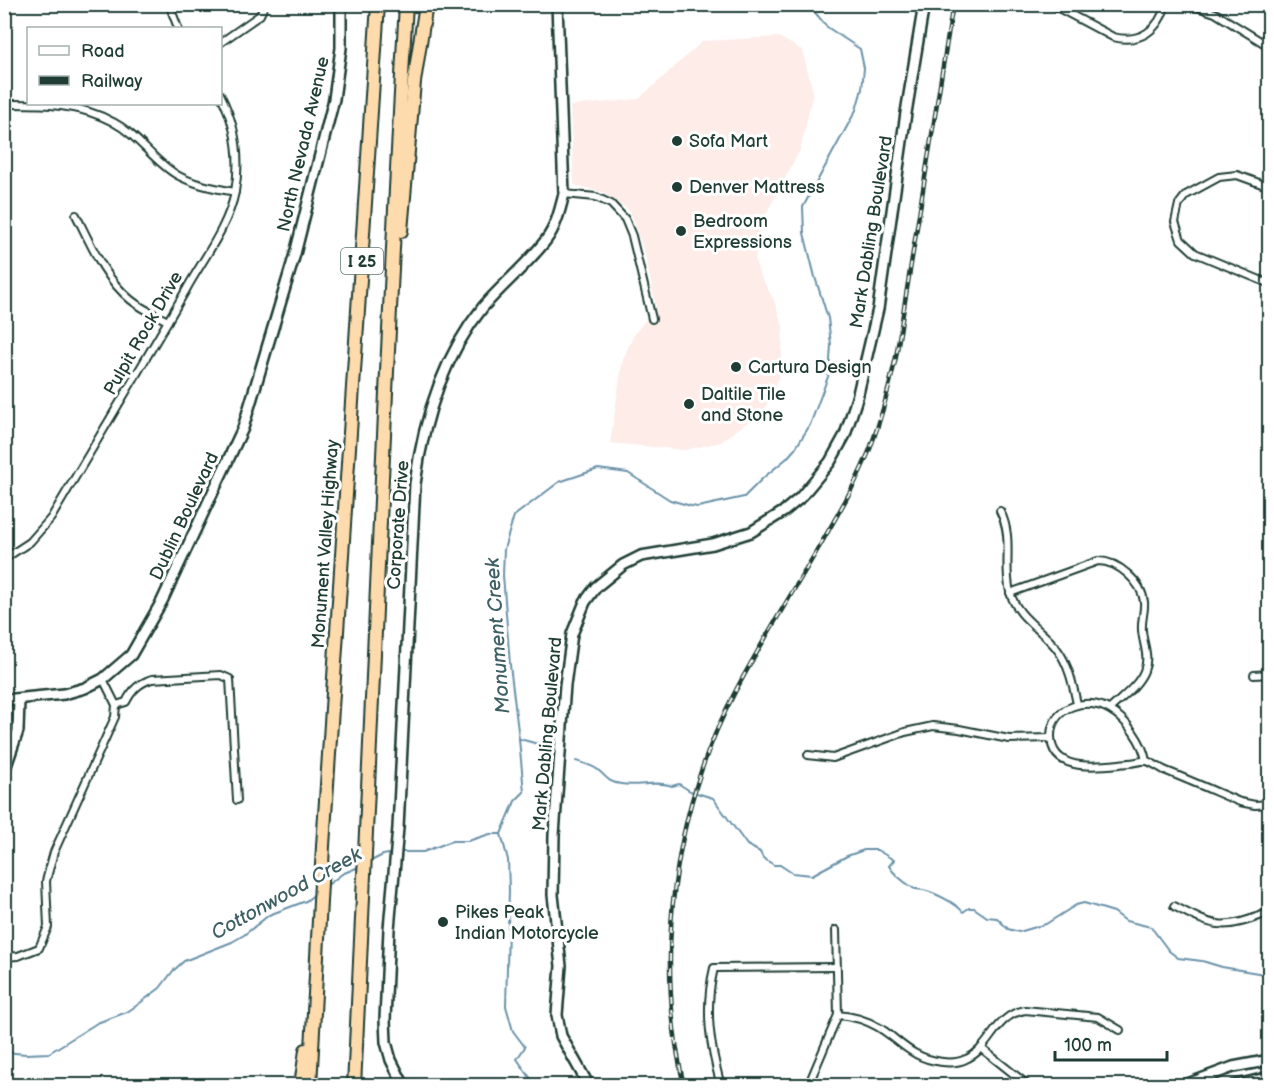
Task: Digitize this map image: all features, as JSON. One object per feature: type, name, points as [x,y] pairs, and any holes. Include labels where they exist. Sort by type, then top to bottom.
[{"type":"highway","name":"Monument Valley Highway","points":[[310,1086],[323,846],[378,4]]},
{"type":"highway","name":"I 25","points":[[354,1086],[406,4]]},
{"type":"highway","points":[[392,270],[401,235],[412,103],[426,4]]},
{"type":"highway","points":[[358,996],[361,1086]]},
{"type":"highway","points":[[301,1086],[315,1001]]},
{"type":"street","points":[[169,4],[178,27]]},
{"type":"street","points":[[222,42],[260,15],[266,4]]},
{"type":"street","name":"North Nevada Avenue","points":[[295,254],[334,99],[341,48],[341,4]]},
{"type":"street","name":"Corporate Drive","points":[[404,1086],[391,1060],[386,1042],[388,961],[398,828],[415,484],[419,450],[433,401],[446,369],[463,338],[482,309],[546,240],[554,226],[564,194],[557,4]]},
{"type":"street","name":"Mark Dabling Boulevard","points":[[589,1086],[561,1036],[557,1015],[561,966],[553,895],[554,835],[567,659],[572,634],[585,602],[596,587],[623,565],[641,556],[713,544],[751,532],[783,512],[800,498],[830,462],[845,435],[857,398],[878,309],[924,4]]},
{"type":"street","points":[[1051,4],[1122,40],[1141,36],[1151,30],[1162,18],[1166,4]]},
{"type":"street","points":[[1188,4],[1215,13],[1269,47]]},
{"type":"street","name":"Pulpit Rock Drive","points":[[4,559],[30,542],[51,518],[225,220],[235,192],[238,163],[235,136],[222,98]]},
{"type":"street","points":[[4,104],[27,104]]},
{"type":"street","points":[[61,105],[89,111],[125,129],[176,174],[198,184],[235,192]]},
{"type":"street","points":[[1269,188],[1237,175],[1219,177],[1186,195],[1179,204],[1175,222],[1181,240],[1195,253],[1269,284]]},
{"type":"street","points":[[564,194],[596,197],[611,204],[625,219],[632,236],[652,319]]},
{"type":"street","points":[[76,215],[100,262],[117,286],[131,300],[168,321]]},
{"type":"street","name":"Dublin Boulevard","points":[[4,700],[64,694],[85,688],[103,679],[131,655],[162,601],[243,428],[295,254]]},
{"type":"street","points":[[4,327],[7,349],[4,378]]},
{"type":"street","points":[[1000,511],[1007,524],[1010,593],[1025,618],[1047,638],[1062,657],[1068,667],[1077,704]]},
{"type":"street","points":[[1010,593],[1098,561],[1110,562],[1125,571],[1143,597],[1144,610],[1141,626],[1147,652],[1146,665],[1139,681],[1110,709]]},
{"type":"street","points":[[1254,675],[1269,674]]},
{"type":"street","points":[[116,705],[126,702],[142,682],[152,679],[221,675],[230,679],[237,800]]},
{"type":"street","points":[[4,957],[18,956],[39,948],[48,927],[46,881],[54,852],[115,717],[116,705],[103,679]]},
{"type":"street","points":[[4,772],[18,731],[19,699]]},
{"type":"street","points":[[1146,761],[1144,748],[1139,740],[1110,709],[1077,704],[1060,714],[1053,723],[1051,738],[1058,755],[1075,765],[1146,761],[1240,802],[1255,805],[1269,804]]},
{"type":"street","points":[[808,755],[833,758],[905,732],[933,726],[1009,739],[1051,738]]},
{"type":"street","points":[[1174,906],[1202,921],[1225,925],[1247,922],[1269,912]]},
{"type":"street","points":[[808,1086],[838,1015],[836,930]]},
{"type":"street","points":[[721,1086],[709,1034],[709,988],[714,968],[836,967]]},
{"type":"street","points":[[838,1015],[872,1023],[915,1054],[955,1062],[965,1060],[981,1048],[1000,1022],[1015,1012],[1025,1010],[1098,1017],[1120,1030]]},
{"type":"street","points":[[981,1048],[1029,1086]]},
{"type":"street","points":[[1182,1086],[1233,1067],[1269,1060]]},
{"type":"street","points":[[1233,1086],[1269,1077]]},
{"type":"shaded area","points":[[779,37],[802,50],[813,91],[801,148],[761,223],[755,258],[758,272],[774,300],[783,327],[781,372],[765,409],[721,442],[685,450],[610,443],[623,359],[634,335],[656,306],[645,255],[630,211],[602,192],[574,185],[570,106],[639,99],[703,41]]},
{"type":"waterway","name":"Monument Creek","points":[[536,1086],[517,1059],[525,1047],[513,1031],[506,1006],[509,890],[508,860],[501,834],[515,801],[524,792],[510,665],[503,575],[504,549],[514,516],[559,482],[598,469],[628,473],[670,500],[691,506],[698,507],[744,497],[786,459],[810,425],[829,374],[831,345],[828,318],[804,233],[803,207],[856,110],[862,89],[864,68],[860,49],[827,27],[808,4]]},
{"type":"waterway","points":[[520,739],[538,744]]},
{"type":"waterway","points":[[576,761],[593,767],[616,783],[672,786],[679,784],[690,791],[713,798],[747,845],[760,852],[763,858],[774,865],[780,865],[792,873],[812,875],[847,856],[864,850],[877,850],[894,860],[889,866],[891,869],[913,888],[941,897],[963,912],[974,908],[987,917],[997,918],[1008,929],[1019,932],[1046,924],[1076,905],[1084,903],[1114,912],[1126,921],[1151,927],[1169,951],[1178,958],[1270,975]]},
{"type":"waterway","name":"Cottonwood Creek","points":[[400,852],[423,852],[452,841],[468,841],[490,834],[501,834]]},
{"type":"waterway","name":"Cottonwood Creek","points":[[369,862],[383,855],[394,853]]},
{"type":"waterway","name":"Cottonwood Creek","points":[[325,887],[342,874],[361,866]]},
{"type":"waterway","name":"Cottonwood Creek","points":[[4,1052],[49,1053],[97,1023],[127,1012],[136,1006],[160,988],[184,961],[232,942],[269,915],[306,901],[315,894]]},
{"type":"railway","points":[[684,1086],[675,1037],[671,986],[671,935],[675,884],[684,834],[697,785],[714,737],[735,692],[848,497],[878,426],[896,357],[953,4]]},
{"type":"place","name":"Sofa Mart","points":[[677,141]]},
{"type":"place","name":"Denver Mattress","points":[[677,187]]},
{"type":"place","name":"Bedroom Expressions","points":[[681,231]]},
{"type":"place","name":"Cartura Design","points":[[736,367]]},
{"type":"place","name":"Daltile Tile and Stone","points":[[689,404]]},
{"type":"place","name":"Pikes Peak Indian Motorcycle","points":[[443,922]]}]
